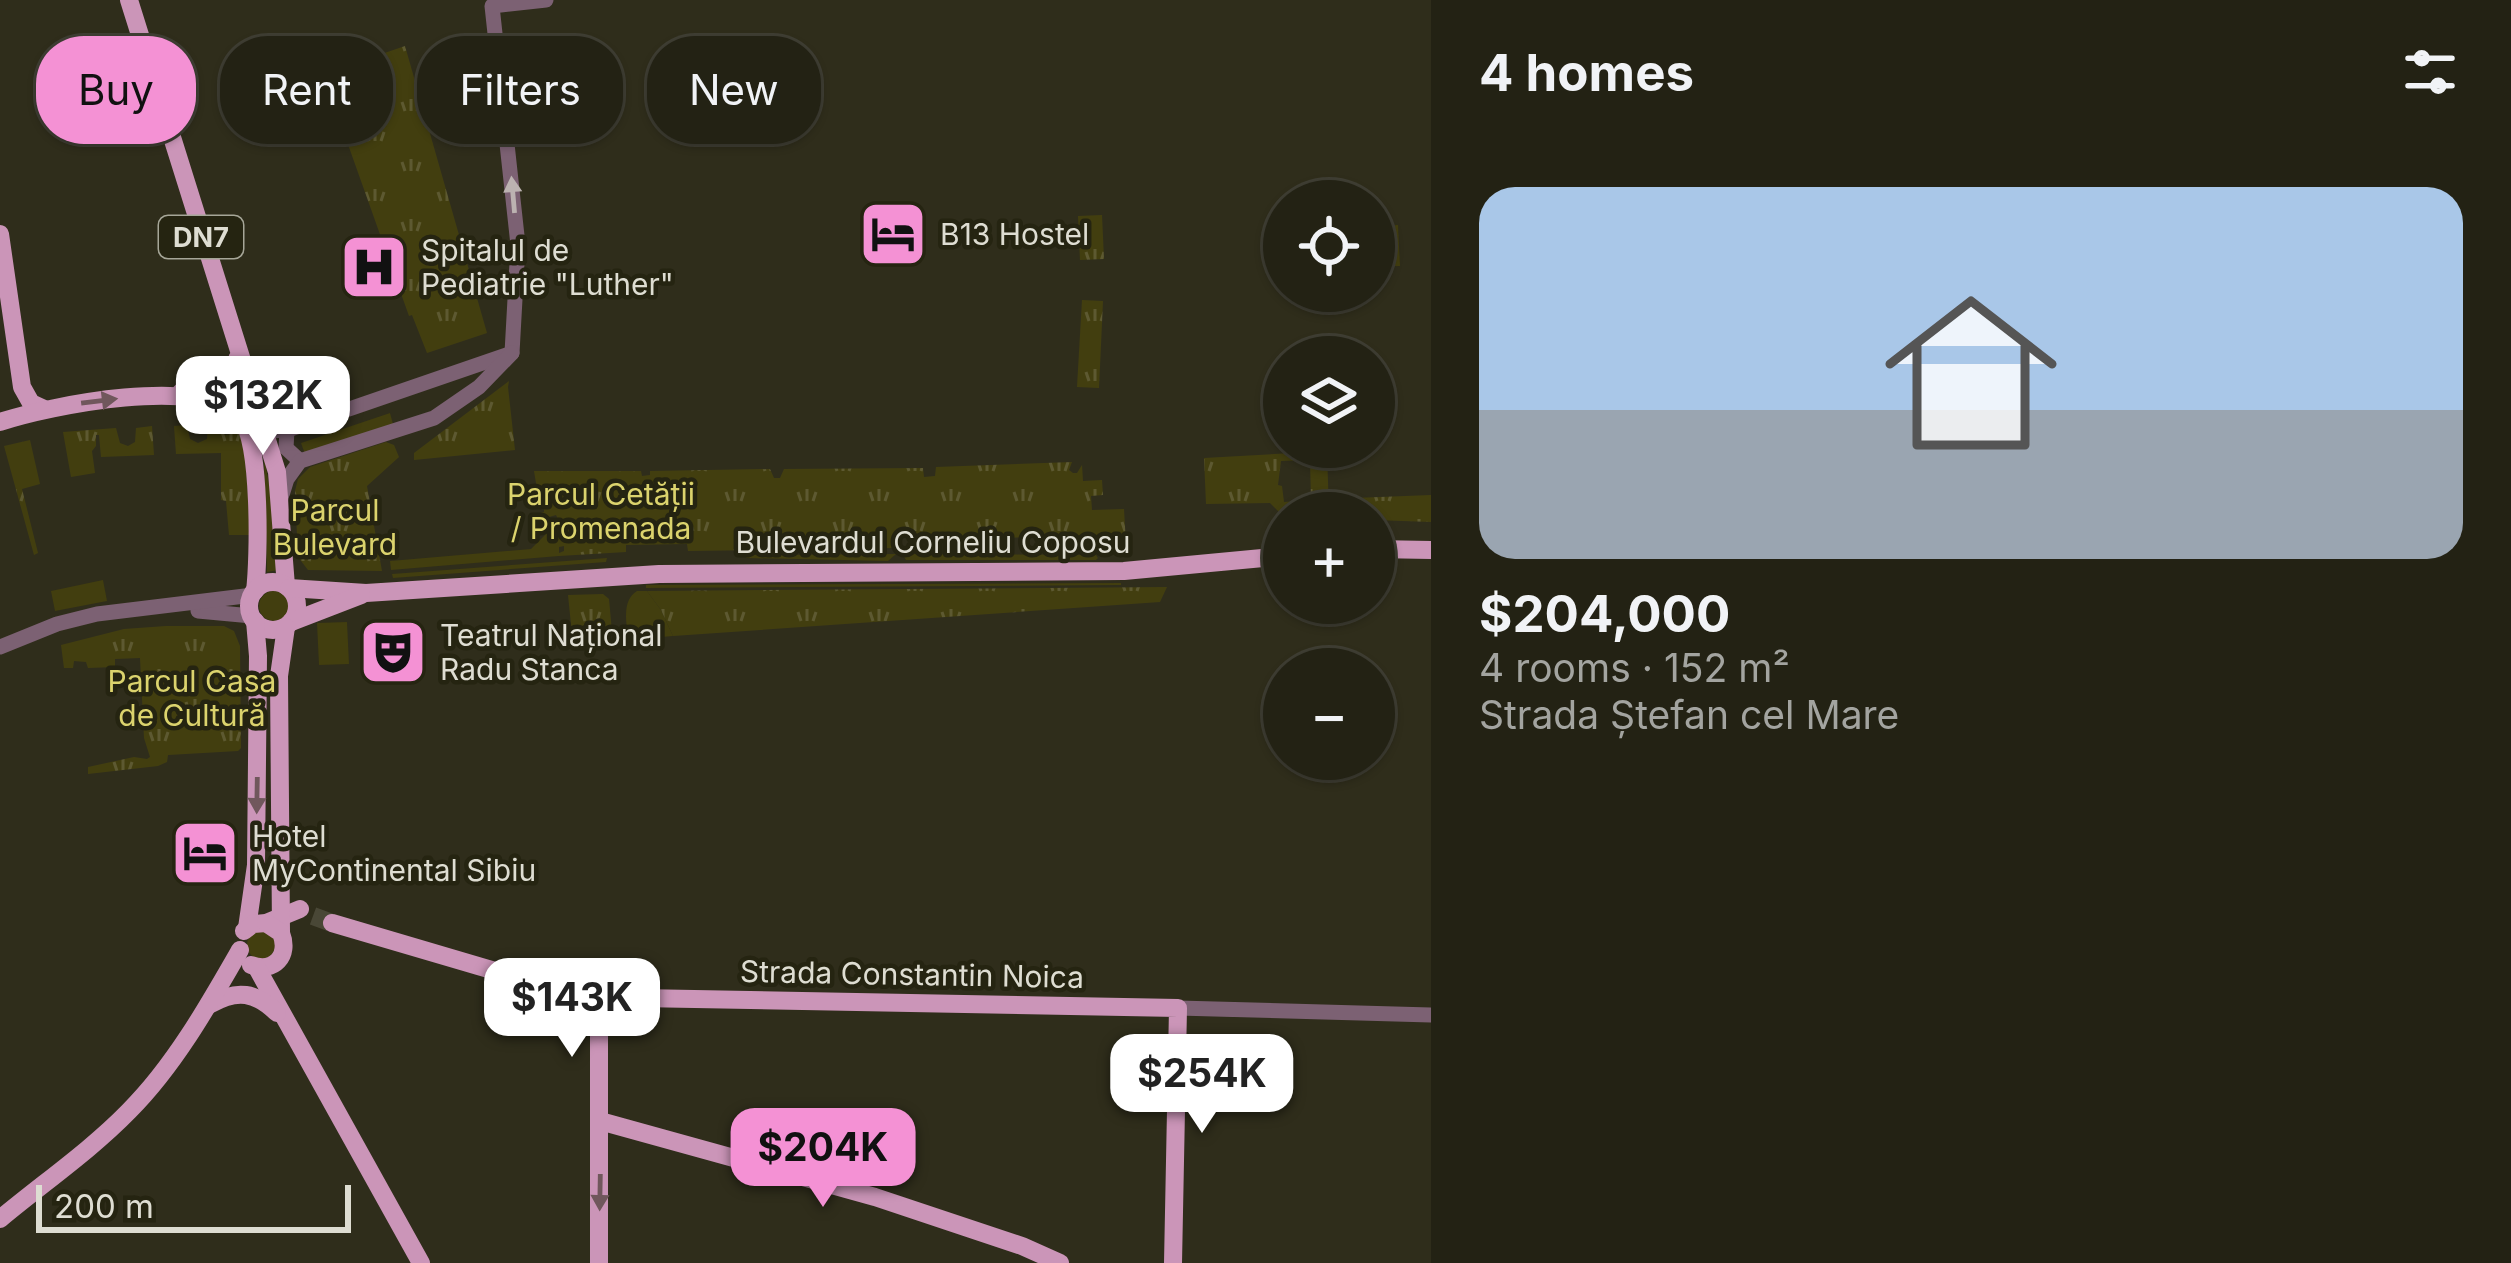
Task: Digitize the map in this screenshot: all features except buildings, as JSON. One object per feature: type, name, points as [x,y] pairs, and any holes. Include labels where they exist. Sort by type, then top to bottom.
[{"type":"main road","name":"DN7","points":[[129,0],[142,36]]},
{"type":"main road","name":"DN7","points":[[140,0],[144,36]]},
{"type":"main road","name":"DN7","points":[[172,144],[277,472],[282,557],[287,587],[297,605],[289,625]]},
{"type":"main road","points":[[0,234],[22,387],[31,403],[44,409]]},
{"type":"main road","points":[[0,422],[97,400],[216,387],[229,383],[235,374],[238,354]]},
{"type":"main road","points":[[156,396],[220,404],[232,410],[245,424],[251,445],[257,570],[250,603],[258,656],[256,865],[288,923]]},
{"type":"main road","name":"Bulevardul Corneliu Coposu","points":[[283,524],[297,574],[345,591]]},
{"type":"main road","points":[[1395,549],[1431,550]]},
{"type":"main road","name":"Bulevardul Corneliu Coposu","points":[[287,587],[366,593],[659,574],[1124,571],[1263,558]]},
{"type":"main road","points":[[254,593],[270,583],[287,587]]},
{"type":"main road","name":"Bulevardul Corneliu Coposu","points":[[289,625],[366,593]]},
{"type":"main road","points":[[0,1219],[130,1110],[210,1002],[256,962],[284,952],[289,900],[280,886],[279,676],[289,625],[269,630],[253,619]]},
{"type":"main road","points":[[288,923],[240,939],[421,1263]]},
{"type":"main road","name":"Strada Constantin Noica","points":[[288,923],[568,994],[608,999],[1178,1008]]},
{"type":"main road","points":[[210,1002],[248,994],[268,1003],[290,1026]]},
{"type":"main road","points":[[599,1263],[600,1121],[608,999]]},
{"type":"main road","points":[[1173,1263],[1178,1008]]},
{"type":"main road","points":[[600,1121],[875,1197],[1060,1263]]},
{"type":"street","points":[[281,498],[300,461],[421,424],[456,405],[512,353],[518,245],[492,6],[546,0]]},
{"type":"street","points":[[262,427],[287,430],[512,353]]},
{"type":"street","points":[[466,369],[477,375],[479,387]]},
{"type":"street","points":[[287,430],[286,448],[300,461]]},
{"type":"street","points":[[0,647],[74,619],[254,593]]},
{"type":"street","points":[[166,608],[253,619]]},
{"type":"street","name":"Strada Constantin Noica","points":[[1178,1008],[1431,1015]]},
{"type":"green space","points":[[405,46],[417,88],[417,144],[433,144],[487,333],[427,353],[409,316],[348,144],[393,144],[393,50]]},
{"type":"green space","points":[[1102,215],[1104,259],[1080,260],[1078,216]]},
{"type":"green space","points":[[1398,225],[1400,266],[1395,266]]},
{"type":"green space","points":[[1082,300],[1103,301],[1099,388],[1077,387]]},
{"type":"green space","points":[[509,381],[515,450],[414,460],[414,453]]},
{"type":"green space","points":[[390,413],[393,424],[305,454],[301,443]]},
{"type":"green space","points":[[208,423],[220,423],[225,435],[243,432],[251,535],[229,535],[226,501],[221,500],[221,453],[176,454],[174,426],[187,425],[190,439],[198,443],[207,439]]},
{"type":"green space","points":[[152,426],[154,455],[101,457],[96,435],[95,473],[71,477],[63,432],[116,428],[120,443],[128,446],[135,442],[136,428]]},
{"type":"green space","points":[[30,440],[40,484],[22,489],[38,553],[34,555],[4,446]]},
{"type":"green space","name":"Parcul Bulevard","points":[[386,442],[394,445],[399,457],[367,486],[382,571],[308,570],[298,557],[298,479],[310,467]]},
{"type":"green space","points":[[1263,455],[1263,468],[1280,468],[1278,485],[1283,492],[1263,492],[1263,503],[1206,504],[1204,458]]},
{"type":"green space","points":[[264,457],[278,570],[267,572]]},
{"type":"green space","name":"Parcul Cetății / Promenada","points":[[1072,462],[1069,470],[1073,473],[1082,465],[1083,481],[1102,480],[1103,495],[1091,496],[1092,510],[1124,509],[1126,544],[1132,554],[1112,554],[1093,537],[893,538],[892,548],[688,551],[687,544],[626,545],[626,552],[559,556],[564,546],[559,547],[559,521],[556,515],[542,519],[544,507],[540,507],[534,471],[641,471],[642,476],[650,471],[770,469],[774,478],[780,478],[784,469],[923,468],[924,477],[935,476],[936,467]]},
{"type":"green space","points":[[1310,468],[1328,468],[1328,492],[1311,492]]},
{"type":"green space","points":[[1431,495],[1431,522],[1395,521],[1395,496]]},
{"type":"green space","points":[[559,521],[559,556],[391,570],[390,561],[531,549]]},
{"type":"green space","points":[[896,554],[888,561],[746,558],[748,555]]},
{"type":"green space","points":[[906,554],[1096,555],[1098,558],[906,560]]},
{"type":"green space","points":[[607,558],[606,562],[393,578],[392,574]]},
{"type":"green space","points":[[103,580],[107,601],[55,611],[51,591]]},
{"type":"green space","points":[[646,585],[1121,585],[646,588]]},
{"type":"green space","points":[[1167,587],[1160,602],[673,636],[647,591]]},
{"type":"green space","points":[[274,591],[285,595],[289,606],[285,617],[274,621],[263,617],[259,606],[263,595]]},
{"type":"green space","points":[[637,591],[647,591],[673,636],[628,640],[627,606]]},
{"type":"green space","points":[[603,594],[609,599],[612,632],[572,634],[568,595]]},
{"type":"green space","points":[[347,622],[349,664],[319,665],[317,623]]},
{"type":"green space","name":"Parcul Casa de Cultură","points":[[224,626],[234,631],[240,646],[241,748],[168,755],[167,762],[158,766],[88,774],[88,767],[150,757],[144,738],[140,658],[115,659],[115,667],[88,668],[86,662],[74,661],[73,668],[64,668],[61,645],[124,629]]},
{"type":"green space","points":[[261,931],[271,935],[275,945],[271,955],[261,959],[251,955],[247,945],[251,935]]},
{"type":"tunnel","points":[[313,916],[332,923]]},
{"type":"place","name":"B13 Hostel","points":[[893,234]]},
{"type":"place","name":"Spitalul de Pediatrie \"Luther\"","points":[[374,267]]},
{"type":"place","name":"Teatrul Național Radu Stanca","points":[[393,652]]},
{"type":"place","name":"Hotel MyContinental Sibiu","points":[[205,853]]}]
